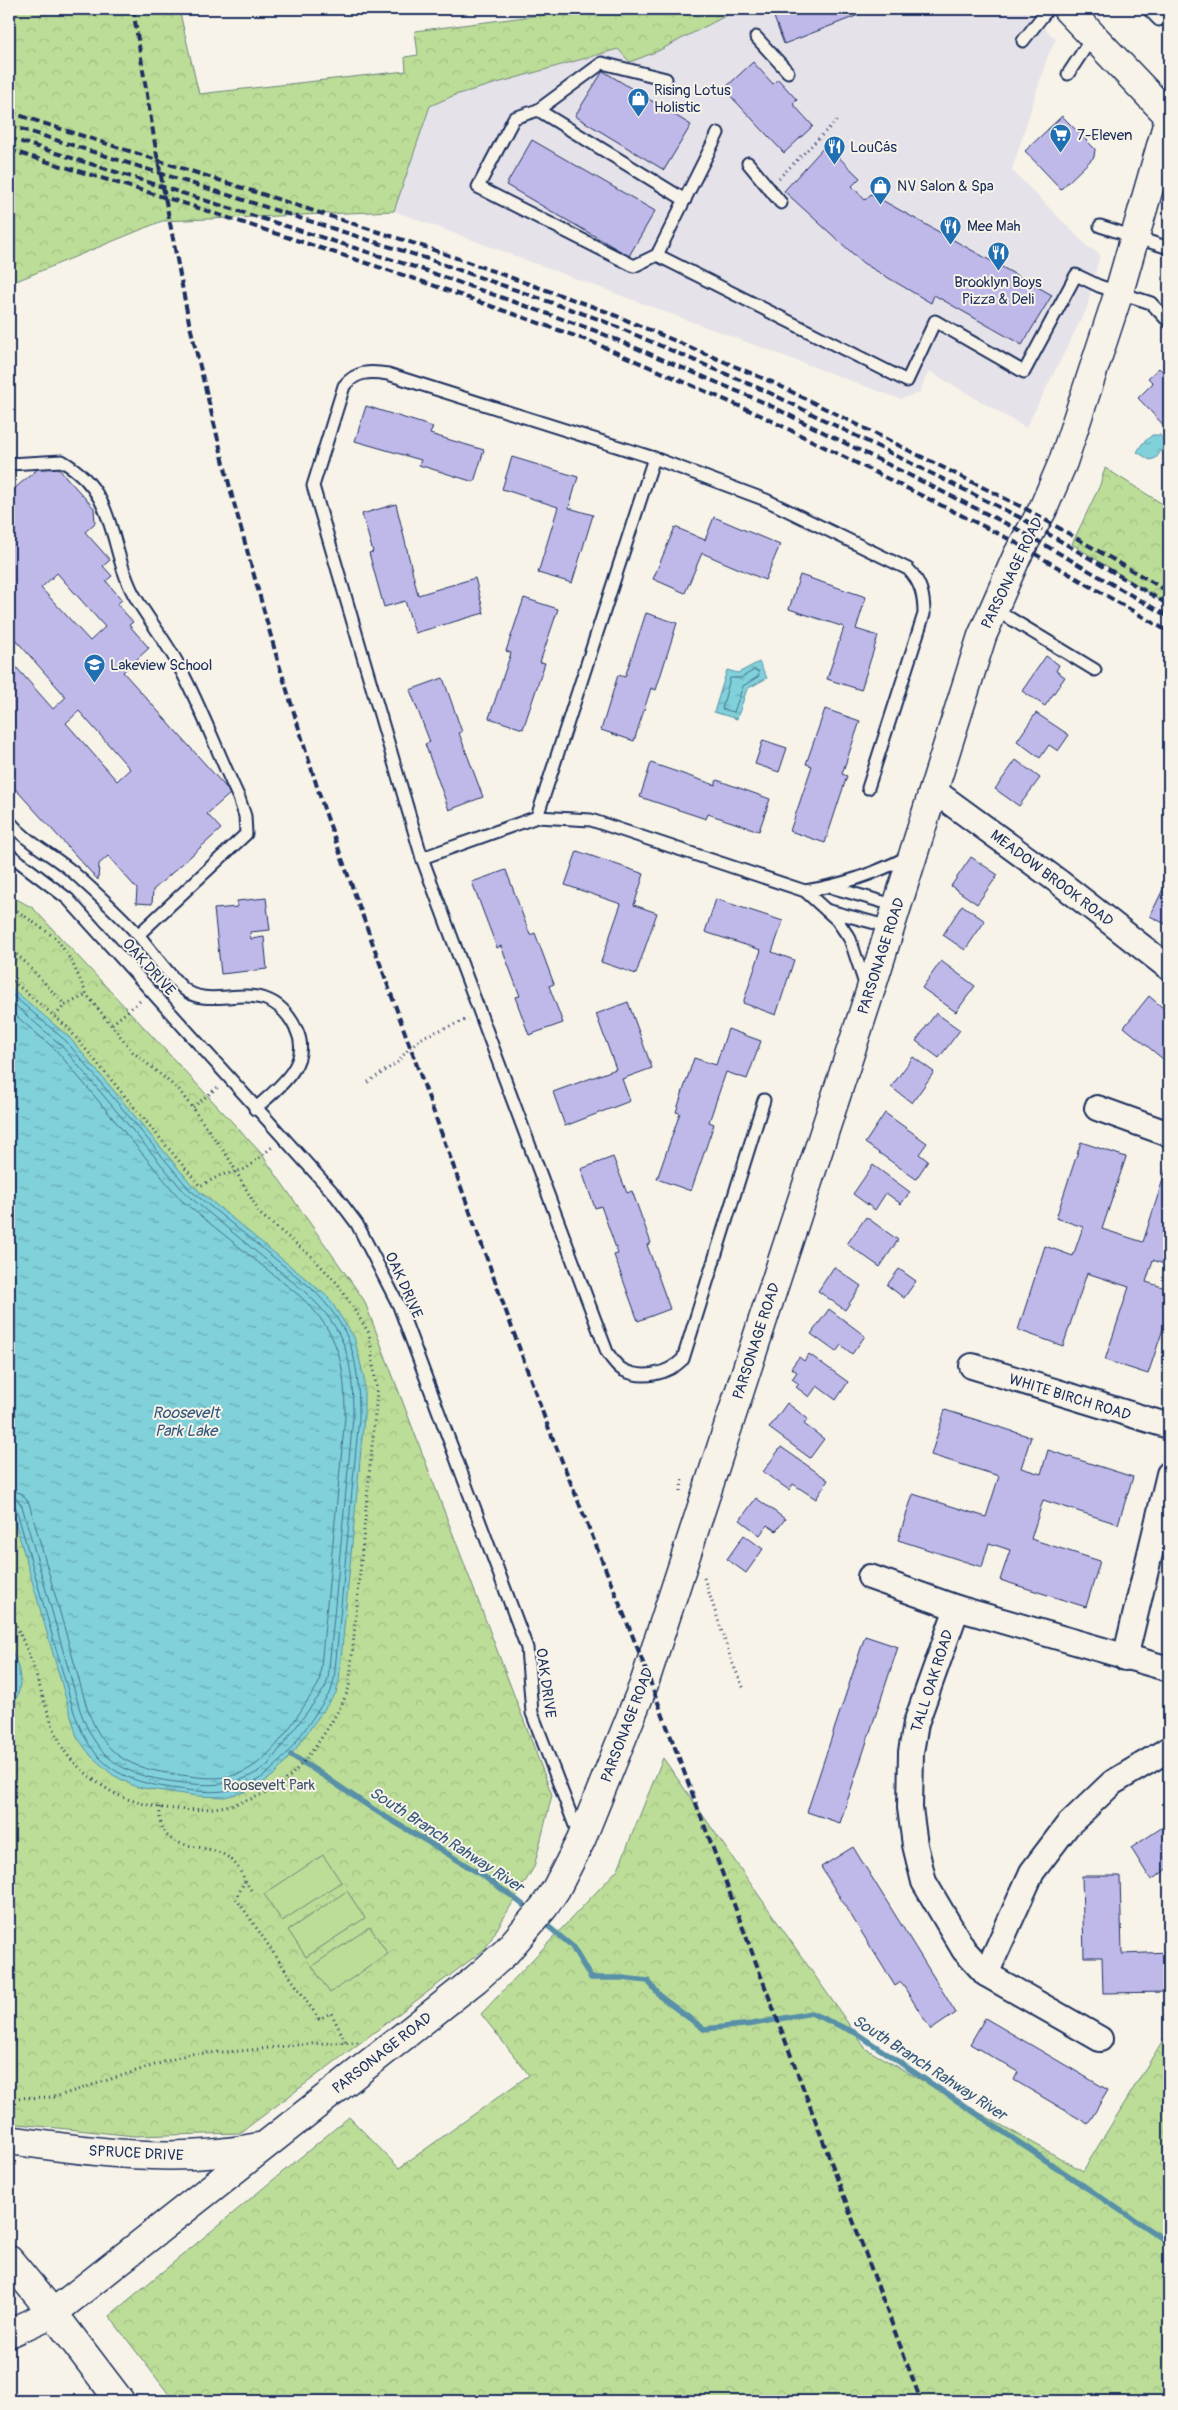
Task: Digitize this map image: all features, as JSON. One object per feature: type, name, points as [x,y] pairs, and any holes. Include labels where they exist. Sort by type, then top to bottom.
[{"type":"street","points":[[1067,9],[1169,117]]},
{"type":"street","name":"PARSONAGE ROAD","points":[[9,2333],[52,2313],[476,1978],[506,1952],[536,1917],[572,1860],[651,1663],[869,995],[982,636],[1017,556],[1043,508],[1063,462],[1136,238],[1169,117]]},
{"type":"street","name":"MEADOW BROOK ROAD","points":[[934,790],[1059,882],[1169,968]]},
{"type":"street","points":[[1097,1108],[1169,1134]]},
{"type":"street","name":"WHITE BIRCH ROAD","points":[[972,1366],[1169,1426]]},
{"type":"street","points":[[1125,1658],[1169,1474]]},
{"type":"street","points":[[870,1577],[957,1608],[1125,1658],[1169,1669]]},
{"type":"street","name":"TALL OAK ROAD","points":[[957,1608],[916,1723],[911,1752],[910,1808],[915,1845],[924,1882],[964,1950],[986,1974],[1100,2039]]},
{"type":"street","points":[[986,1974],[1032,1872],[1067,1826],[1112,1783],[1169,1749]]},
{"type":"street","name":"SPRUCE DRIVE","points":[[9,2140],[105,2152],[202,2156],[263,2146]]},
{"type":"street","points":[[9,2260],[120,2401]]},
{"type":"lane","points":[[1023,42],[1048,9]]},
{"type":"lane","points":[[1148,9],[1159,20],[1169,11]]},
{"type":"lane","points":[[1068,74],[1093,36]]},
{"type":"lane","points":[[756,37],[788,72]]},
{"type":"lane","points":[[666,79],[602,63],[538,110],[514,118],[478,187],[634,266],[657,255],[718,132]]},
{"type":"lane","points":[[538,110],[684,200]]},
{"type":"lane","points":[[748,163],[781,203]]},
{"type":"lane","points":[[1100,226],[1169,248]]},
{"type":"lane","points":[[657,255],[907,381],[935,321],[1024,372],[1076,275],[1151,303],[1169,322]]},
{"type":"lane","points":[[764,1100],[683,1359],[674,1368],[652,1374],[637,1374],[621,1370],[607,1352],[422,858],[313,486],[344,386],[352,377],[362,373],[388,374],[654,458],[766,500],[908,569],[916,578],[924,600],[921,627],[868,788]]},
{"type":"lane","points":[[537,817],[654,458]]},
{"type":"lane","points":[[9,464],[62,461],[85,481],[102,501],[110,519],[126,578],[134,594],[179,664],[240,798],[245,816],[246,834],[138,935]]},
{"type":"lane","points":[[993,608],[1095,670]]},
{"type":"lane","points":[[422,858],[537,817],[592,820],[805,891],[837,920],[850,939],[869,995]]},
{"type":"lane","points":[[9,821],[18,832],[73,872],[138,935],[185,990],[205,997],[248,995],[267,999],[280,1008],[292,1022],[298,1034],[300,1050],[297,1066],[280,1087],[255,1109]]},
{"type":"lane","name":"OAK DRIVE","points":[[9,854],[68,899],[281,1138],[336,1196],[357,1224],[399,1306],[527,1648],[532,1713],[581,1840]]},
{"type":"lane","points":[[805,891],[831,887],[877,873],[913,854]]},
{"type":"lane","points":[[831,887],[893,917]]},
{"type":"lane","points":[[825,909],[893,917]]},
{"type":"path","points":[[769,188],[837,120]]},
{"type":"path","points":[[9,905],[57,939],[72,962],[86,995],[112,1024],[133,1052],[179,1090],[193,1107],[238,1172],[260,1214],[311,1256],[338,1284],[369,1333],[377,1393],[349,1688],[342,1706],[328,1727],[295,1771],[282,1782],[256,1797],[229,1806],[180,1810],[125,1798],[106,1788],[69,1757],[58,1737],[30,1657],[9,1608]]},
{"type":"path","points":[[9,948],[23,960],[65,1005]]},
{"type":"path","points":[[9,978],[67,1027],[200,1186],[221,1175],[246,1169],[281,1138]]},
{"type":"path","points":[[112,1024],[151,992]]},
{"type":"path","points":[[56,1016],[65,1005],[86,995]]},
{"type":"path","points":[[368,1082],[398,1062],[410,1047],[424,1036],[480,1014]]},
{"type":"path","points":[[193,1107],[229,1079]]},
{"type":"path","points":[[702,1572],[732,1662],[744,1689]]},
{"type":"path","points":[[160,1807],[159,1821],[165,1833],[174,1842],[222,1854],[235,1864],[251,1890]]},
{"type":"path","points":[[9,2098],[55,2097],[189,2054],[346,2042],[331,2013],[319,2018],[236,1898],[245,1881]]},
{"type":"shaded area","points":[[739,9],[1024,9],[1056,39],[1047,58],[1012,170],[1088,247],[1100,254],[1087,308],[1026,428],[929,371],[919,393],[900,399],[394,211],[430,106],[455,95],[619,49],[658,51]]},
{"type":"green space","points":[[9,9],[179,9],[199,94],[406,71],[405,57],[418,55],[415,31],[588,9],[739,9],[658,51],[630,62],[618,49],[455,95],[430,106],[394,211],[162,221],[9,284]]},
{"type":"green space","points":[[1105,468],[1169,508],[1169,606],[1072,544],[1100,485]]},
{"type":"green space","name":"Roosevelt Park","points":[[9,895],[33,908],[260,1152],[364,1300],[552,1795],[534,1867],[485,1949],[240,2133],[135,2136],[9,2123]]},
{"type":"green space","points":[[663,1758],[866,2049],[1083,2171],[1169,2030],[1169,2401],[174,2401],[109,2316],[349,2117],[399,2168],[529,2075],[481,2014],[618,1869]]},
{"type":"green space","points":[[323,1855],[341,1882],[282,1921],[264,1894]]},
{"type":"green space","points":[[347,1891],[365,1918],[306,1957],[288,1930]]},
{"type":"green space","points":[[370,1927],[388,1954],[330,1993],[312,1966]]},
{"type":"water","points":[[1152,435],[1160,435],[1164,441],[1164,447],[1156,458],[1150,460],[1137,452],[1142,444]]},
{"type":"water","points":[[759,662],[767,678],[747,689],[737,719],[714,712],[727,670],[738,673]]},
{"type":"water","name":"Roosevelt Park Lake","points":[[9,986],[69,1037],[193,1186],[328,1297],[354,1337],[364,1378],[364,1418],[339,1681],[336,1693],[275,1774],[260,1785],[240,1793],[225,1797],[198,1796],[136,1787],[113,1775],[91,1756],[77,1737],[9,1501]]},
{"type":"water","points":[[9,1645],[19,1670],[20,1687],[18,1695],[9,1711]]},
{"type":"building","points":[[771,9],[874,9],[784,44]]},
{"type":"building","points":[[753,62],[773,84],[778,79],[797,100],[793,104],[813,126],[784,153],[724,89]]},
{"type":"building","points":[[603,71],[691,125],[664,170],[575,116]]},
{"type":"building","name":"7-Eleven","points":[[1062,116],[1095,149],[1094,157],[1061,189],[1025,151]]},
{"type":"building","points":[[532,140],[655,211],[629,256],[506,185]]},
{"type":"building","points":[[826,145],[860,178],[852,186],[865,200],[871,194],[1052,295],[1022,345],[934,295],[931,303],[863,263],[784,191]]},
{"type":"building","points":[[1159,368],[1169,378],[1169,431],[1138,398],[1153,383],[1148,378]]},
{"type":"building","points":[[366,406],[433,427],[430,434],[484,450],[474,482],[419,465],[421,460],[355,441]]},
{"type":"building","points":[[512,457],[578,477],[569,508],[593,515],[572,583],[538,573],[558,507],[502,489]]},
{"type":"building","name":"Lakeview School","points":[[56,466],[94,508],[95,523],[85,532],[110,560],[103,566],[112,576],[106,581],[122,600],[117,604],[133,622],[129,625],[149,648],[123,672],[231,793],[207,814],[221,829],[153,890],[152,904],[136,903],[137,889],[108,856],[99,864],[98,880],[9,782],[9,659],[53,709],[66,697],[15,639],[9,645],[9,507],[12,505],[15,488],[40,467]],"holes":[[[57,573],[105,627],[90,641],[41,588]],[[79,711],[130,769],[117,781],[66,723]]]},
{"type":"building","points":[[396,504],[418,595],[475,578],[484,613],[415,633],[405,601],[384,607],[369,553],[373,552],[362,514]]},
{"type":"building","points":[[714,517],[780,545],[765,580],[702,553],[685,593],[653,579],[675,527],[705,540]]},
{"type":"building","points":[[800,575],[866,597],[856,629],[878,636],[861,690],[827,679],[844,627],[789,609]]},
{"type":"building","points":[[524,598],[558,609],[540,662],[545,663],[523,729],[489,718],[511,653],[506,651]]},
{"type":"building","points":[[646,613],[677,623],[656,690],[651,688],[634,741],[601,730],[618,675],[625,677]]},
{"type":"building","points":[[1046,656],[1059,665],[1056,671],[1065,677],[1045,706],[1022,691]]},
{"type":"building","points":[[443,678],[462,732],[459,733],[483,797],[449,810],[425,744],[430,742],[410,690]]},
{"type":"building","points":[[825,709],[860,721],[842,774],[847,776],[825,843],[790,831],[812,766],[806,764]]},
{"type":"building","points":[[1036,713],[1069,735],[1058,751],[1049,745],[1040,758],[1017,741]]},
{"type":"building","points":[[763,740],[787,748],[779,772],[755,764]]},
{"type":"building","points":[[1016,760],[1040,778],[1019,806],[995,789]]},
{"type":"building","points":[[651,763],[715,785],[717,780],[770,799],[759,831],[708,814],[706,819],[640,797]]},
{"type":"building","points":[[577,851],[644,874],[634,905],[657,913],[636,974],[601,962],[621,904],[565,885]]},
{"type":"building","points":[[971,857],[998,875],[977,904],[951,886]]},
{"type":"building","points":[[506,870],[530,935],[535,933],[554,984],[549,986],[563,1023],[529,1035],[515,997],[520,996],[501,946],[497,948],[472,882]]},
{"type":"building","points":[[1169,877],[1169,926],[1150,916]]},
{"type":"building","points":[[266,898],[270,930],[250,932],[251,939],[264,937],[267,969],[221,974],[214,909],[237,907],[237,901]]},
{"type":"building","points":[[716,899],[783,921],[772,952],[794,960],[776,1015],[743,1003],[761,950],[705,932]]},
{"type":"building","points":[[962,905],[985,921],[965,950],[943,935]]},
{"type":"building","points":[[941,961],[975,986],[956,1012],[922,988]]},
{"type":"building","points":[[1149,996],[1169,1013],[1169,1064],[1124,1027]]},
{"type":"building","points":[[628,1002],[652,1068],[622,1079],[630,1101],[565,1126],[553,1092],[616,1069],[596,1014]]},
{"type":"building","points":[[936,1013],[960,1030],[939,1058],[916,1041]]},
{"type":"building","points":[[728,1029],[761,1041],[747,1079],[726,1072],[709,1122],[714,1124],[691,1191],[657,1179],[680,1113],[676,1112],[694,1058],[716,1065]]},
{"type":"building","points":[[913,1057],[934,1072],[912,1103],[891,1087]]},
{"type":"building","points":[[885,1113],[927,1143],[919,1154],[928,1161],[916,1179],[865,1143]]},
{"type":"building","points":[[1081,1142],[1126,1157],[1102,1229],[1143,1242],[1166,1170],[1169,1171],[1169,1266],[1153,1260],[1146,1282],[1169,1289],[1169,1311],[1148,1374],[1105,1360],[1129,1287],[1087,1273],[1063,1346],[1018,1330],[1045,1246],[1073,1256],[1083,1227],[1056,1218]]},
{"type":"building","points":[[613,1157],[627,1193],[632,1191],[651,1243],[647,1245],[670,1309],[638,1321],[614,1255],[618,1254],[601,1206],[595,1208],[581,1169]]},
{"type":"building","points":[[873,1165],[910,1192],[901,1204],[886,1193],[875,1210],[853,1194]]},
{"type":"building","points":[[866,1217],[898,1240],[880,1267],[847,1244]]},
{"type":"building","points":[[834,1267],[861,1286],[845,1310],[818,1291]]},
{"type":"building","points":[[899,1269],[916,1281],[904,1298],[887,1285]]},
{"type":"building","points":[[829,1309],[865,1336],[852,1354],[841,1345],[836,1352],[811,1334]]},
{"type":"building","points":[[809,1354],[848,1382],[836,1400],[817,1386],[809,1397],[796,1387],[799,1384],[792,1379],[797,1372],[791,1368],[799,1357],[804,1361]]},
{"type":"building","points":[[787,1403],[808,1419],[804,1424],[824,1439],[810,1458],[769,1428]]},
{"type":"building","points":[[945,1410],[1031,1437],[1021,1468],[1041,1474],[1048,1450],[1133,1477],[1118,1524],[1043,1500],[1031,1539],[1100,1561],[1086,1607],[1000,1580],[1010,1550],[989,1543],[982,1567],[898,1540],[913,1494],[986,1517],[999,1476],[931,1455]]},
{"type":"building","points":[[781,1447],[828,1480],[816,1499],[793,1484],[789,1490],[763,1472]]},
{"type":"building","points":[[756,1498],[785,1519],[776,1531],[767,1525],[760,1535],[740,1520]]},
{"type":"building","points":[[744,1535],[763,1549],[746,1573],[727,1559]]},
{"type":"building","points":[[865,1636],[898,1647],[840,1823],[807,1812]]},
{"type":"building","points":[[1169,1823],[1169,1868],[1151,1880],[1131,1848]]},
{"type":"building","points":[[853,1847],[956,2013],[931,2030],[901,1982],[895,1986],[821,1867]]},
{"type":"building","points":[[1082,1876],[1120,1876],[1122,1954],[1169,1952],[1169,1992],[1103,1993],[1102,1957],[1084,1957]]},
{"type":"building","points":[[985,2018],[1108,2090],[1088,2124],[1014,2080],[1018,2072],[970,2044]]},
{"type":"waterway","name":"South Branch Rahway River","points":[[291,1755],[381,1814],[477,1872],[532,1912]]},
{"type":"waterway","name":"South Branch Rahway River","points":[[543,1922],[572,1946],[591,1978],[622,1978],[648,1981],[662,1998],[704,2029],[753,2024],[811,2013],[856,2033],[1169,2243]]},
{"type":"railway","points":[[133,9],[156,150],[189,322],[232,496],[277,658],[324,809],[545,1419],[639,1652],[921,2401]]},
{"type":"railway","points":[[9,112],[428,248],[605,311],[774,383],[1028,510],[1169,592]]},
{"type":"railway","points":[[9,125],[425,258],[601,320],[770,393],[1023,519],[1169,605]]},
{"type":"railway","points":[[9,138],[421,269],[596,331],[765,403],[1017,529],[1169,617]]},
{"type":"railway","points":[[9,150],[180,202],[418,280],[592,342],[760,415],[1011,540],[1169,632]]},
{"type":"place","name":"Rising Lotus Holistic","points":[[638,118]]},
{"type":"place","name":"7-Eleven","points":[[1061,154]]},
{"type":"place","name":"LouCás","points":[[834,166]]},
{"type":"place","name":"NV Salon & Spa","points":[[881,205]]},
{"type":"place","name":"Mee Mah","points":[[951,245]]},
{"type":"place","name":"Brooklyn Boys Pizza & Deli","points":[[998,272]]},
{"type":"place","name":"Lakeview School","points":[[94,684]]}]
